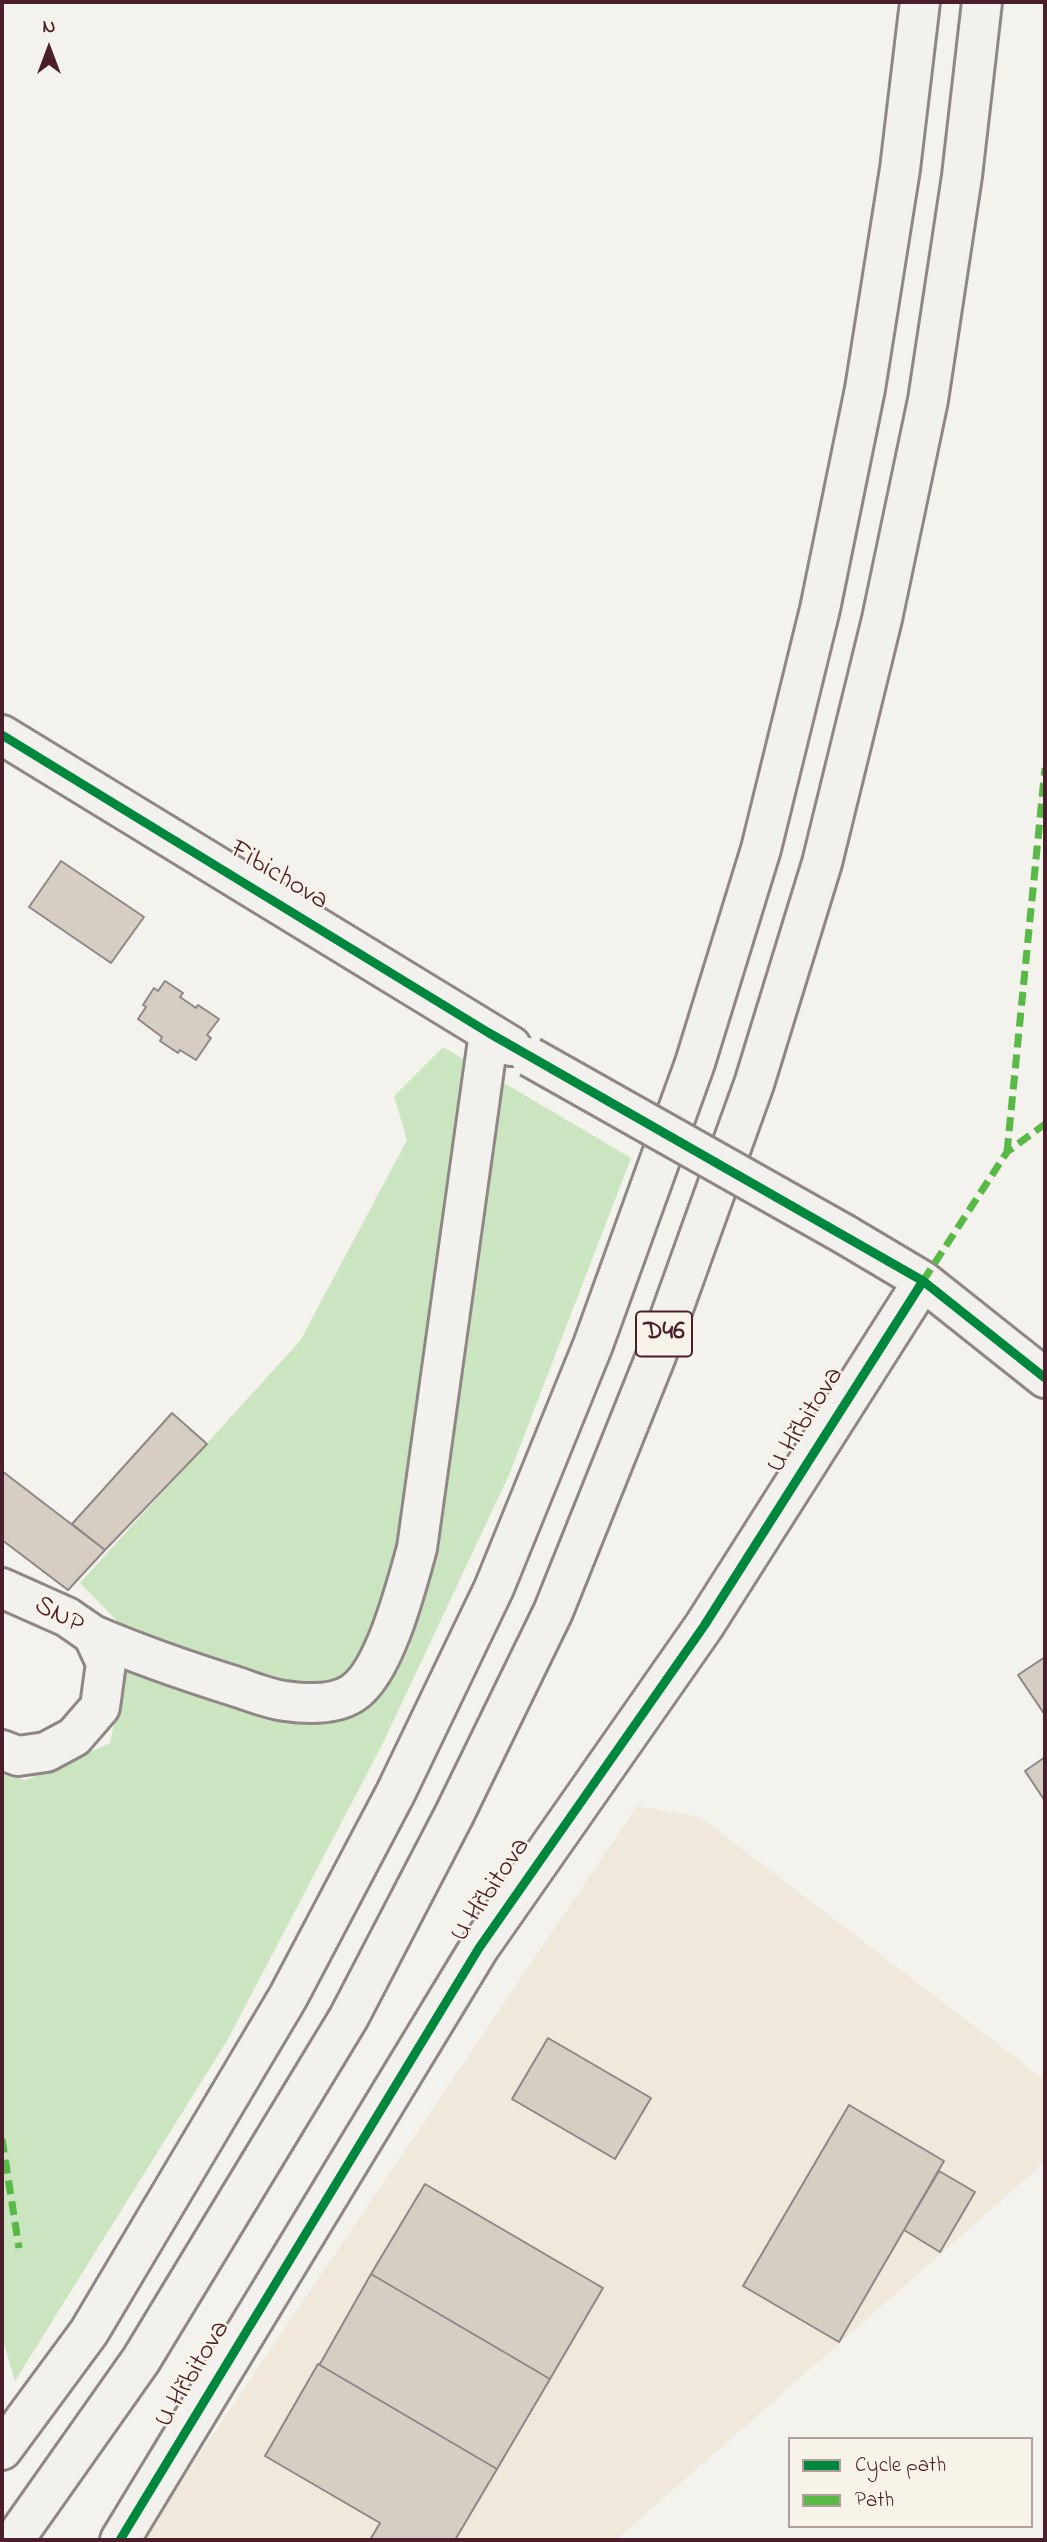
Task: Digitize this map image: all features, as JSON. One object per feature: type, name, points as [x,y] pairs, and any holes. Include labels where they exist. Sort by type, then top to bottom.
[{"type":"main road","name":"D46","points":[[2,2450],[89,2332],[288,1997],[396,1792],[494,1588],[593,1345],[695,1063],[761,849],[820,609],[867,375],[900,169],[920,2]]},
{"type":"main road","name":"D46","points":[[14,2540],[141,2360],[349,2017],[454,1815],[553,1612],[656,1356],[754,1084],[822,863],[883,619],[928,400],[962,176],[982,2]]},
{"type":"main road","name":"Fibichova","points":[[2,735],[489,1034],[923,1281],[1045,1378]]},
{"type":"main road","points":[[93,1635],[149,1659],[284,1701],[325,1702],[353,1693],[368,1676],[384,1648],[404,1598],[417,1548],[489,1034]]},
{"type":"main road","name":"U Hřbitova","points":[[120,2540],[479,1948],[704,1626],[923,1281]]},
{"type":"main road","name":"SNP","points":[[2,1588],[67,1617],[93,1635],[106,1663],[100,1707],[74,1737],[46,1752],[18,1756],[2,1750]]},
{"type":"shaded area","points":[[637,1806],[700,1817],[1045,2080],[1045,2162],[616,2540],[142,2540]]},
{"type":"green space","points":[[443,1047],[631,1158],[509,1475],[383,1743],[228,2039],[15,2381],[2,2337],[2,1774],[26,1780],[110,1743],[126,1670],[284,1713],[136,1640],[80,1583],[300,1341],[407,1140],[394,1096]]},
{"type":"building","points":[[61,861],[144,917],[111,963],[29,907]]},
{"type":"building","points":[[165,981],[183,993],[180,997],[219,1019],[207,1035],[211,1038],[196,1060],[180,1050],[178,1053],[160,1041],[162,1037],[138,1019],[154,988],[158,991]]},
{"type":"building","points":[[172,1413],[207,1444],[105,1550],[72,1524]]},
{"type":"building","points":[[2,1471],[105,1550],[68,1590],[2,1540]]},
{"type":"building","points":[[1045,1657],[1045,1715],[1018,1675]]},
{"type":"building","points":[[1045,1757],[1045,1801],[1025,1771]]},
{"type":"building","points":[[548,2038],[651,2098],[615,2159],[512,2099]]},
{"type":"building","points":[[849,2105],[944,2161],[839,2342],[743,2286]]},
{"type":"building","points":[[939,2171],[975,2192],[940,2252],[904,2230]]},
{"type":"building","points":[[425,2184],[603,2288],[550,2379],[371,2274]]},
{"type":"building","points":[[371,2274],[550,2379],[497,2469],[318,2364]]},
{"type":"building","points":[[318,2364],[497,2469],[455,2540],[370,2540],[380,2523],[265,2456]]},
{"type":"marked path","points":[[1007,1152],[1045,768]]},
{"type":"marked path","points":[[923,1281],[1007,1152],[1045,1124]]},
{"type":"marked path","points":[[2,2139],[19,2248]]},
{"type":"cycle path","points":[[2,735],[489,1033],[923,1281],[1045,1378]]},
{"type":"cycle path","points":[[120,2540],[479,1948],[704,1626],[923,1281]]}]
